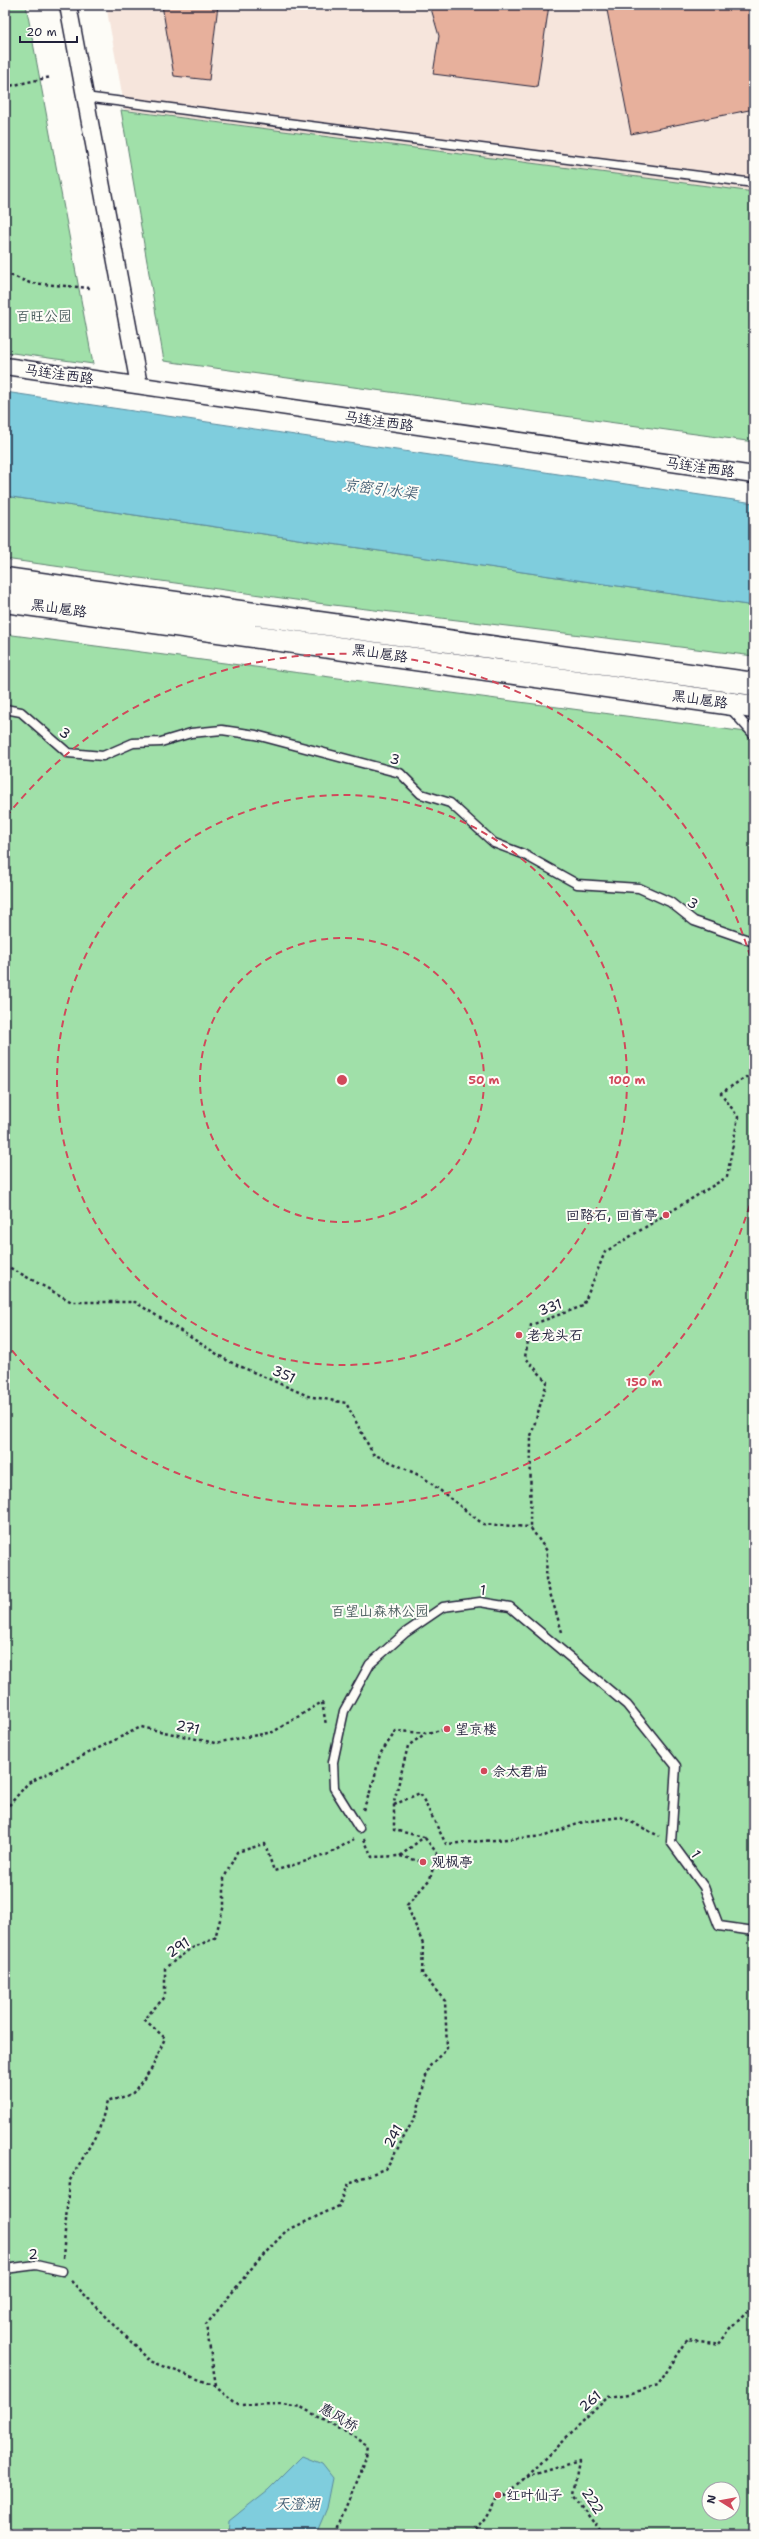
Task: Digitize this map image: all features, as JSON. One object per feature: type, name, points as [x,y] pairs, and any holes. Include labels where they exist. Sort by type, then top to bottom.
[{"type":"main road","name":"黑山扈路","points":[[5,579],[754,684]]},
{"type":"main road","name":"黑山扈路","points":[[5,601],[754,706]]},
{"type":"street","points":[[68,5],[139,385]]},
{"type":"street","name":"马连洼西路","points":[[5,366],[754,475]]},
{"type":"lane","points":[[85,97],[754,183]]},
{"type":"lane","points":[[725,703],[754,735]]},
{"type":"lane","name":"3","points":[[5,709],[21,712],[68,753],[103,756],[133,743],[161,742],[191,734],[222,730],[256,735],[400,773],[421,794],[450,803],[494,843],[523,854],[577,884],[639,888],[670,902],[694,921],[754,942]]},
{"type":"lane","name":"1","points":[[359,1828],[334,1788],[333,1762],[344,1711],[370,1664],[405,1633],[443,1607],[480,1602],[510,1607],[627,1705],[676,1766],[671,1842],[704,1887],[719,1926],[754,1930]]},
{"type":"lane","name":"2","points":[[5,2269],[36,2265],[62,2271]]},
{"type":"path","points":[[5,87],[51,77]]},
{"type":"path","points":[[5,273],[30,283],[90,288]]},
{"type":"path","name":"331","points":[[530,1527],[531,1436],[547,1382],[525,1357],[531,1325],[583,1306],[605,1252],[727,1177],[738,1117],[721,1094],[746,1078],[754,1082]]},
{"type":"path","name":"351","points":[[5,1265],[72,1302],[135,1302],[228,1361],[308,1396],[346,1403],[373,1454],[423,1477],[483,1524],[530,1527]]},
{"type":"path","points":[[530,1527],[547,1551],[546,1580],[569,1657]]},
{"type":"path","name":"271","points":[[5,1810],[28,1783],[142,1727],[215,1742],[273,1732],[322,1702],[327,1732]]},
{"type":"path","points":[[423,1862],[400,1856],[372,1857],[359,1828],[363,1810],[373,1784],[380,1754],[396,1731],[427,1733],[448,1730]]},
{"type":"path","points":[[424,1837],[394,1830],[394,1805],[408,1746],[427,1733]]},
{"type":"path","points":[[394,1805],[420,1793],[446,1844],[544,1836],[583,1822],[621,1817],[671,1842]]},
{"type":"path","name":"291","points":[[62,2271],[69,2182],[99,2130],[107,2102],[132,2094],[152,2068],[165,2038],[144,2019],[164,1996],[165,1968],[190,1949],[215,1938],[224,1905],[224,1878],[237,1852],[265,1844],[274,1871],[329,1854],[356,1838],[359,1828]]},
{"type":"path","points":[[400,1856],[424,1837]]},
{"type":"path","name":"241","points":[[216,2386],[206,2325],[254,2264],[286,2231],[339,2206],[349,2183],[387,2168],[416,2113],[428,2068],[446,2048],[445,2001],[422,1974],[423,1944],[407,1905],[430,1879],[437,1853],[424,1837]]},
{"type":"path","points":[[62,2271],[150,2361],[216,2386]]},
{"type":"path","name":"261","points":[[471,2534],[485,2518],[498,2495],[506,2496],[608,2397],[629,2394],[658,2385],[688,2339],[719,2344],[731,2328],[754,2305]]},
{"type":"path","name":"惠风桥","points":[[216,2386],[238,2405],[282,2404],[301,2407],[368,2445],[366,2461],[341,2516],[336,2534]]},
{"type":"path","name":"222","points":[[525,2477],[579,2461],[573,2493],[604,2534]]},
{"type":"shaded area","points":[[106,5],[754,5],[754,192],[125,110]]},
{"type":"green space","name":"百旺公园","points":[[5,5],[26,5],[93,364],[5,352]]},
{"type":"green space","points":[[121,110],[754,192],[754,442],[164,361]]},
{"type":"green space","points":[[5,496],[754,606],[754,656],[317,603],[5,559]]},
{"type":"green space","name":"百望山森林公园","points":[[5,634],[754,733],[754,2534],[5,2534]]},
{"type":"water","name":"京密引水渠","points":[[5,392],[754,503],[754,606],[5,496]]},
{"type":"water","name":"天澄湖","points":[[302,2456],[322,2464],[333,2478],[327,2508],[316,2534],[229,2534],[230,2520],[268,2490]]},
{"type":"building","points":[[162,5],[218,5],[209,80],[174,76]]},
{"type":"building","points":[[430,5],[549,5],[537,87],[433,74],[439,36]]},
{"type":"building","points":[[606,5],[754,5],[754,109],[631,134]]},
{"type":"place","name":"回路石, 回首亭","points":[[666,1215]]},
{"type":"place","name":"老龙头石","points":[[519,1335]]},
{"type":"place","name":"望京楼","points":[[447,1729]]},
{"type":"place","name":"佘太君庙","points":[[484,1771]]},
{"type":"place","name":"观枫亭","points":[[423,1862]]},
{"type":"place","name":"红叶仙子","points":[[498,2495]]}]
